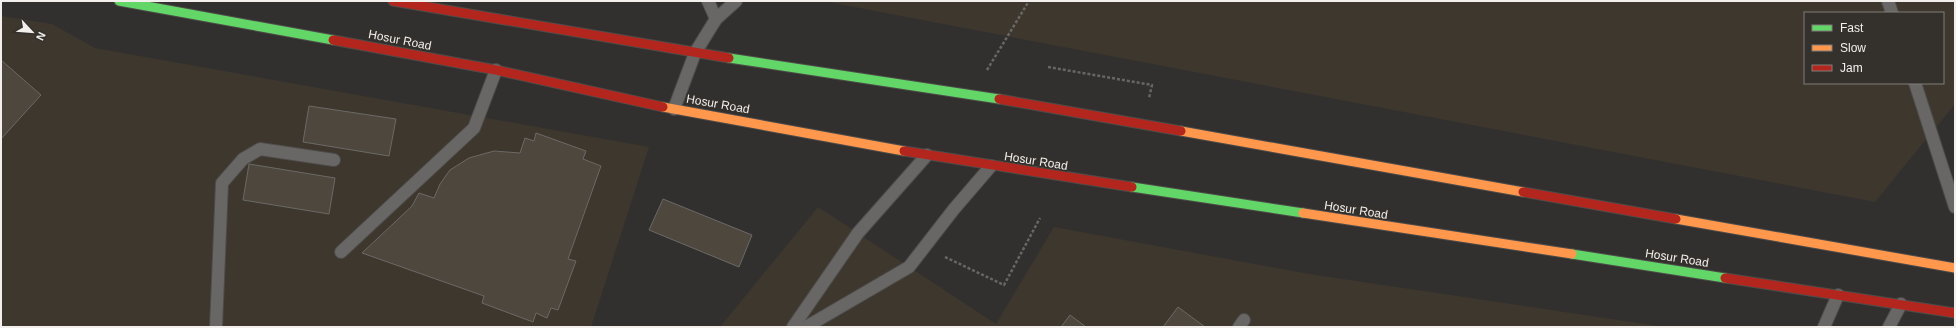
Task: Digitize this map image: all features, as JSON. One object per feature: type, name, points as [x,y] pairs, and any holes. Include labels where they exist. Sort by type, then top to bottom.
[{"type":"main road","name":"Hosur Road","points":[[119,1],[496,70],[674,109],[991,166],[1955,313]]},
{"type":"main road","points":[[394,1],[695,53],[972,94],[1955,268]]},
{"type":"lane","points":[[708,1],[716,19]]},
{"type":"lane","points":[[674,109],[695,53],[716,19],[736,1]]},
{"type":"lane","points":[[1888,1],[1892,12]]},
{"type":"lane","points":[[341,252],[474,128],[496,70]]},
{"type":"lane","points":[[1915,84],[1955,207]]},
{"type":"lane","points":[[216,327],[222,183],[243,159],[260,149],[334,160]]},
{"type":"lane","points":[[793,327],[858,232],[927,155]]},
{"type":"lane","points":[[806,327],[909,267],[954,209],[991,166]]},
{"type":"lane","points":[[1824,327],[1838,295]]},
{"type":"lane","points":[[1889,327],[1901,304]]},
{"type":"path","points":[[972,94],[1029,1]]},
{"type":"path","points":[[1048,67],[1152,85]]},
{"type":"path","points":[[942,256],[1004,285],[1040,218]]},
{"type":"shaded area","points":[[823,1],[1955,1],[1955,104],[1875,202]]},
{"type":"shaded area","points":[[1,16],[52,24],[95,48],[649,147],[591,327],[1,327]]},
{"type":"shaded area","points":[[818,207],[996,324],[1054,227],[1309,274],[1665,327],[720,327]]},
{"type":"building","points":[[1,60],[41,95],[1,139]]},
{"type":"building","points":[[309,106],[396,119],[389,156],[303,142]]},
{"type":"building","points":[[536,133],[586,151],[583,159],[601,166],[568,259],[576,261],[558,310],[551,308],[547,318],[536,313],[533,322],[482,303],[484,296],[362,253],[412,206],[419,193],[434,198],[440,184],[450,170],[469,158],[494,151],[520,153],[525,138],[534,141]]},
{"type":"building","points":[[249,164],[335,178],[329,214],[243,200]]},
{"type":"building","points":[[663,199],[752,235],[739,267],[649,230]]},
{"type":"building","points":[[1178,307],[1205,327],[1163,327]]},
{"type":"building","points":[[1070,315],[1086,327],[1061,327]]},
{"type":"traffic: fast","points":[[119,1],[333,40]]},
{"type":"traffic: fast","points":[[729,58],[999,99]]},
{"type":"traffic: fast","points":[[1132,187],[1303,213]]},
{"type":"traffic: fast","points":[[1572,254],[1725,278]]},
{"type":"traffic: slow","points":[[663,107],[904,151]]},
{"type":"traffic: slow","points":[[1181,131],[1523,192]]},
{"type":"traffic: slow","points":[[1303,213],[1572,254]]},
{"type":"traffic: slow","points":[[1676,219],[1955,268]]},
{"type":"traffic: jam","points":[[393,1],[729,58]]},
{"type":"traffic: jam","points":[[333,40],[496,70],[663,107]]},
{"type":"traffic: jam","points":[[999,99],[1181,131]]},
{"type":"traffic: jam","points":[[904,151],[1132,187]]},
{"type":"traffic: jam","points":[[1523,192],[1676,219]]},
{"type":"traffic: jam","points":[[1725,278],[1955,313]]}]
